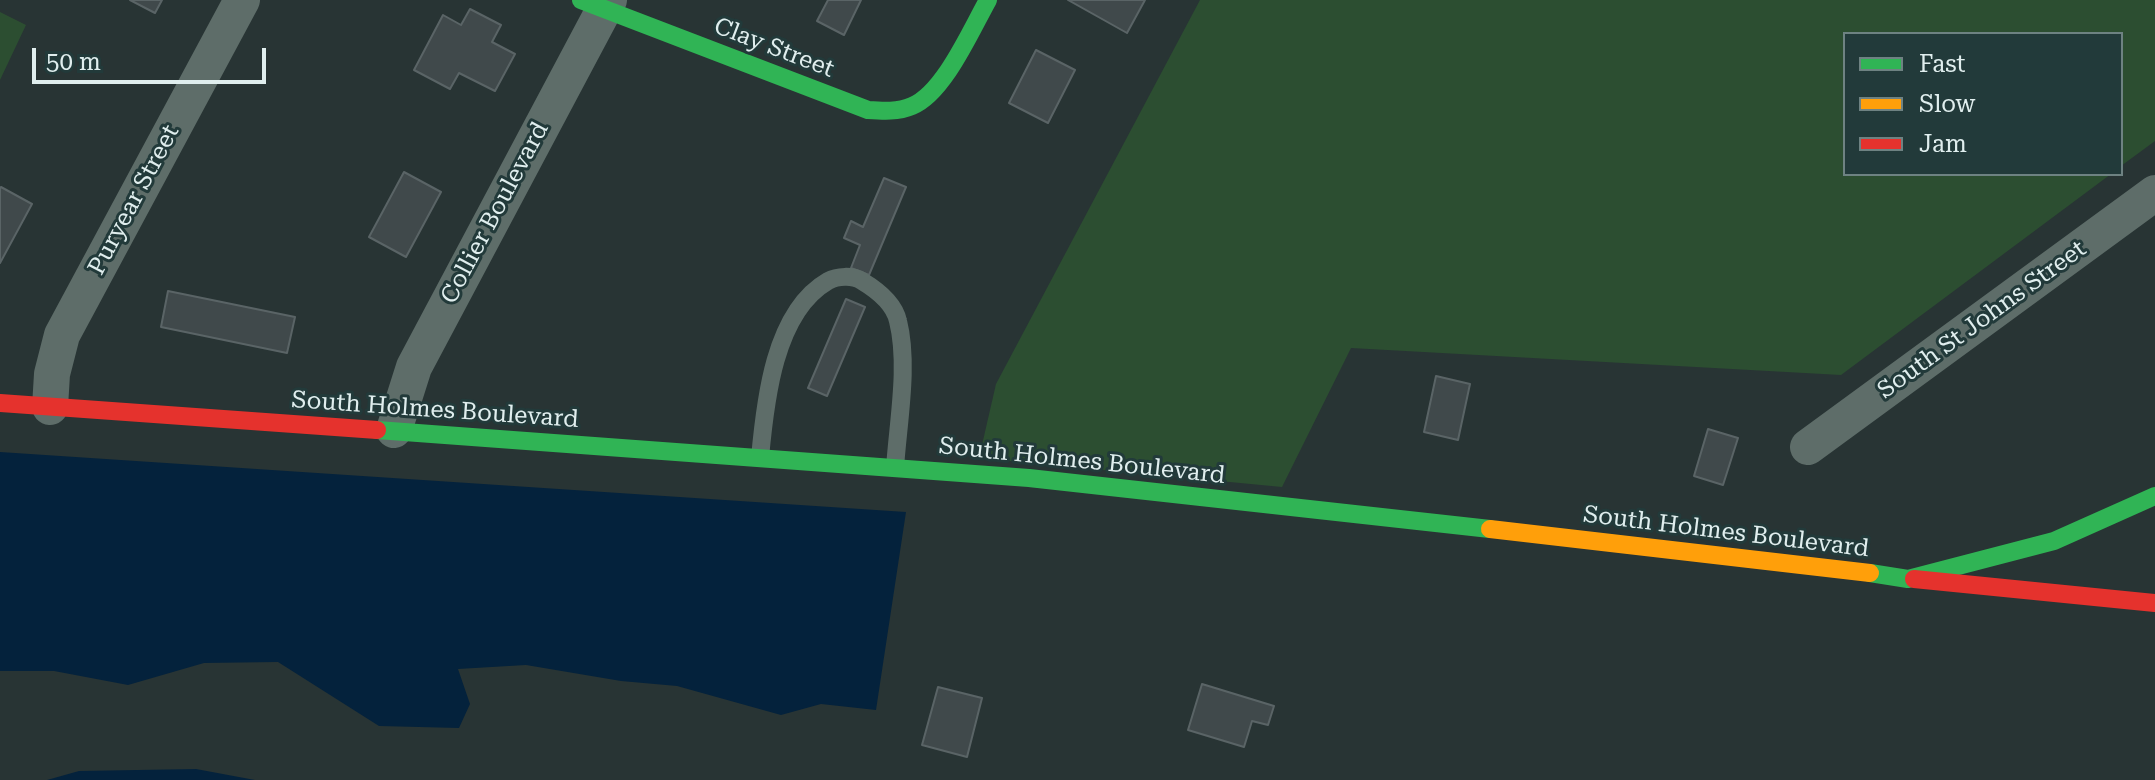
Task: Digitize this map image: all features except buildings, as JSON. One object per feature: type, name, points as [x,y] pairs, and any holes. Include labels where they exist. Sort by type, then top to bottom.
[{"type":"main road","name":"Clay Street","points":[[598,3],[868,110],[891,113],[914,107],[932,94],[988,0]]},
{"type":"main road","name":"South Holmes Boulevard","points":[[0,403],[1060,481],[1812,565],[1908,579],[2155,603]]},
{"type":"main road","points":[[1908,579],[2054,541],[2155,496]]},
{"type":"street","name":"Puryear Street","points":[[50,407],[52,374],[62,335],[242,0]]},
{"type":"street","name":"Collier Boulevard","points":[[394,430],[414,367],[598,3]]},
{"type":"street","name":"South St Johns Street","points":[[1808,447],[2155,193]]},
{"type":"lane","points":[[760,458],[773,365],[794,317],[812,290],[835,277],[859,278],[886,299],[898,317],[903,348],[895,468]]},
{"type":"green space","points":[[1200,0],[2155,0],[2155,141],[2123,165],[2123,32],[1843,32],[1843,176],[2108,176],[1841,375],[1351,348],[1282,487],[979,458],[996,384]]},
{"type":"green space","points":[[0,12],[26,25],[0,80]]},
{"type":"water","points":[[0,452],[906,512],[876,710],[821,704],[781,715],[677,686],[621,681],[526,665],[458,669],[470,704],[459,728],[379,726],[278,662],[204,663],[128,685],[54,671],[0,671]]},
{"type":"water","points":[[196,769],[255,780],[47,780],[79,771]]},
{"type":"traffic: fast","points":[[581,0],[868,110],[885,111],[912,106],[935,88],[956,59],[988,0]]},
{"type":"traffic: fast","points":[[377,430],[1029,478],[1490,529]]},
{"type":"traffic: fast","points":[[1870,573],[1908,579],[2054,541],[2155,496]]},
{"type":"traffic: slow","points":[[1490,529],[1870,573]]},
{"type":"traffic: jam","points":[[0,403],[377,430]]},
{"type":"traffic: jam","points":[[1914,579],[2155,603]]}]
